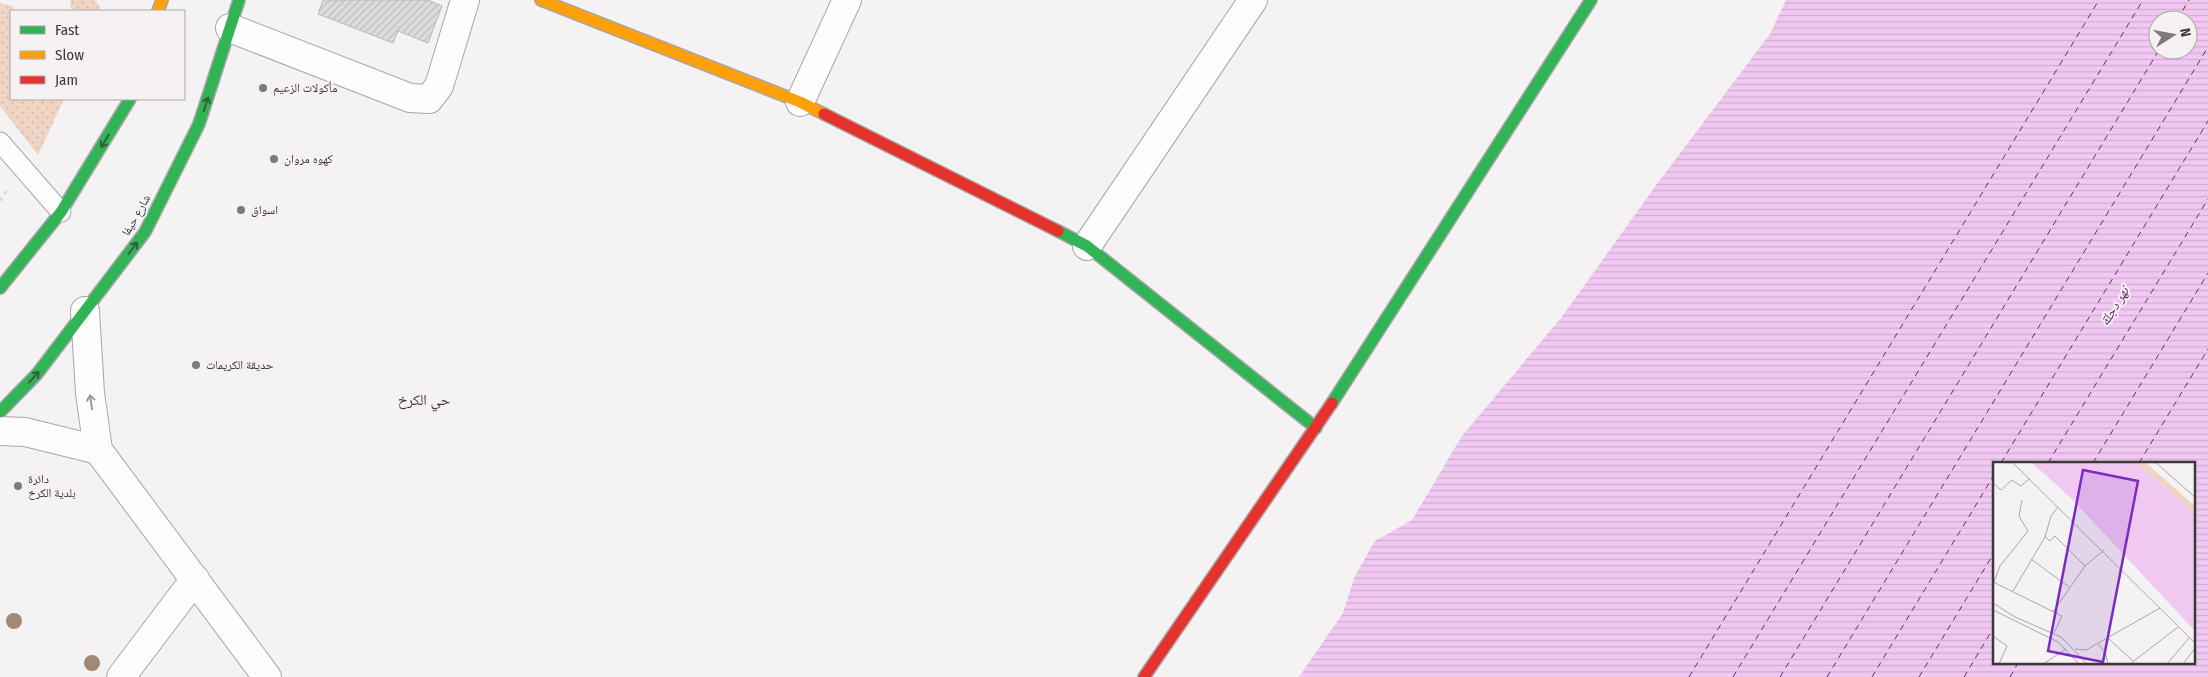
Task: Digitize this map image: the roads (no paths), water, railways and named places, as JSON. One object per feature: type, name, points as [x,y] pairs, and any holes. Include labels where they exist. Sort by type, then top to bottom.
[{"type":"street","name":"شارع حيفا","points":[[0,412],[37,374],[145,232],[200,124],[239,0]]},
{"type":"street","points":[[230,28],[410,98],[429,99],[439,86],[465,0]]},
{"type":"street","points":[[541,0],[800,102],[1087,246],[1316,428]]},
{"type":"street","points":[[800,102],[847,0]]},
{"type":"street","points":[[1087,246],[1253,0]]},
{"type":"street","points":[[1144,677],[1316,428],[1590,0]]},
{"type":"street","points":[[0,288],[61,212],[129,100]]},
{"type":"street","points":[[85,311],[90,393],[98,450],[267,677]]},
{"type":"street","points":[[0,431],[25,432],[98,450]]},
{"type":"street","points":[[121,677],[195,579]]},
{"type":"lane","points":[[0,142],[61,212]]},
{"type":"water","name":"نهر دجلة","points":[[1786,0],[2208,0],[2208,677],[1299,677],[1343,613],[1355,576],[1375,541],[1412,520],[1462,436],[1561,318],[1654,188],[1770,34]]},
{"type":"place","name":"مأكولات الزعيم","points":[[263,88]]},
{"type":"place","name":"كهوه مروان","points":[[274,159]]},
{"type":"place","name":"اسواق","points":[[241,210]]},
{"type":"place","name":"حديقة الكريمات","points":[[196,365]]},
{"type":"place","name":"دائرة بلدية الكرخ","points":[[18,486]]},
{"type":"district","name":"حي الكرخ","points":[[424,400]]}]
